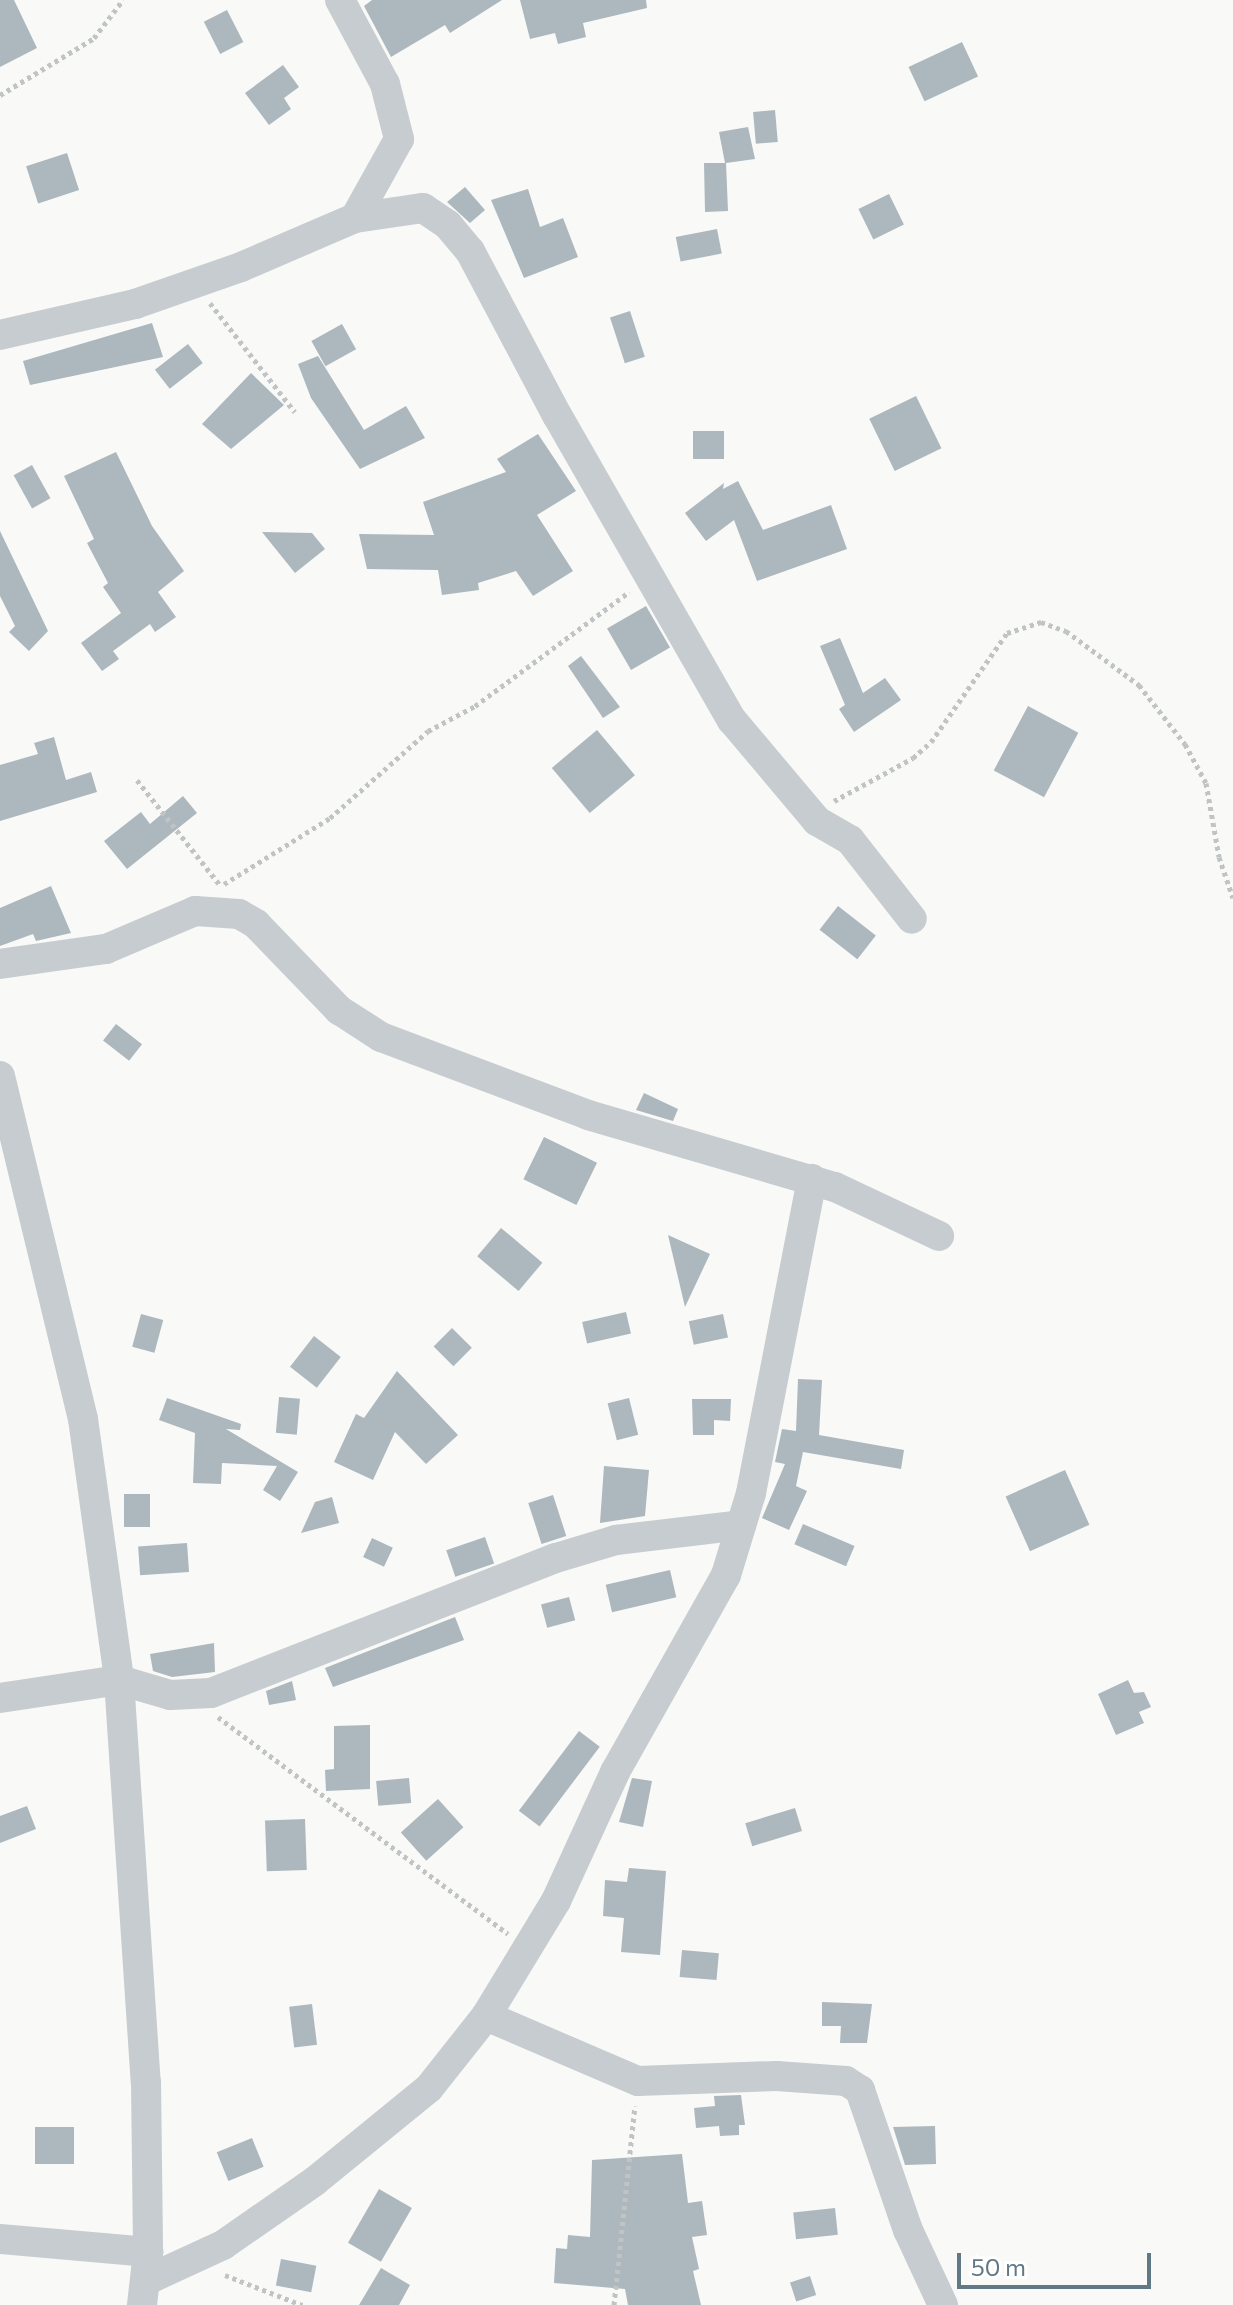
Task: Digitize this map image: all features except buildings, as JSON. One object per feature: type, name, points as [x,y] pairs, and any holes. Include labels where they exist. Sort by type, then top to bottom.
[{"type":"street","points":[[340,0],[385,84],[399,139],[355,218]]},
{"type":"street","points":[[0,335],[135,304],[196,283],[355,218],[423,208],[463,242],[649,578],[732,720],[827,829],[850,840],[912,919]]},
{"type":"street","points":[[0,964],[106,949],[195,911],[239,914],[256,924],[339,1010],[381,1037],[588,1115],[812,1179],[939,1236]]},
{"type":"street","points":[[0,1076],[83,1419],[119,1680],[137,1893],[146,2279]]},
{"type":"street","points":[[0,2239],[146,2279],[197,2262],[378,2133],[429,2088],[486,2016],[524,1946],[577,1865],[615,1772],[704,1620],[741,1525],[812,1179]]},
{"type":"street","points":[[0,1698],[119,1680],[190,1696],[234,1686],[556,1558],[616,1540],[741,1525]]},
{"type":"street","points":[[486,2016],[638,2081],[777,2076],[846,2081],[860,2090],[908,2230],[943,2305]]},
{"type":"path","points":[[0,95],[94,38],[123,0]]},
{"type":"path","points":[[196,283],[295,412]]},
{"type":"path","points":[[208,893],[330,818],[428,731],[475,706],[649,578]]},
{"type":"path","points":[[805,804],[844,798],[913,758],[931,742],[1007,633],[1041,622],[1066,631],[1139,685],[1185,744],[1206,783],[1219,857],[1233,898]]},
{"type":"path","points":[[137,780],[221,886]]},
{"type":"path","points":[[190,1696],[524,1946]]},
{"type":"path","points":[[614,2305],[638,2081]]},
{"type":"path","points":[[197,2262],[302,2305]]}]
